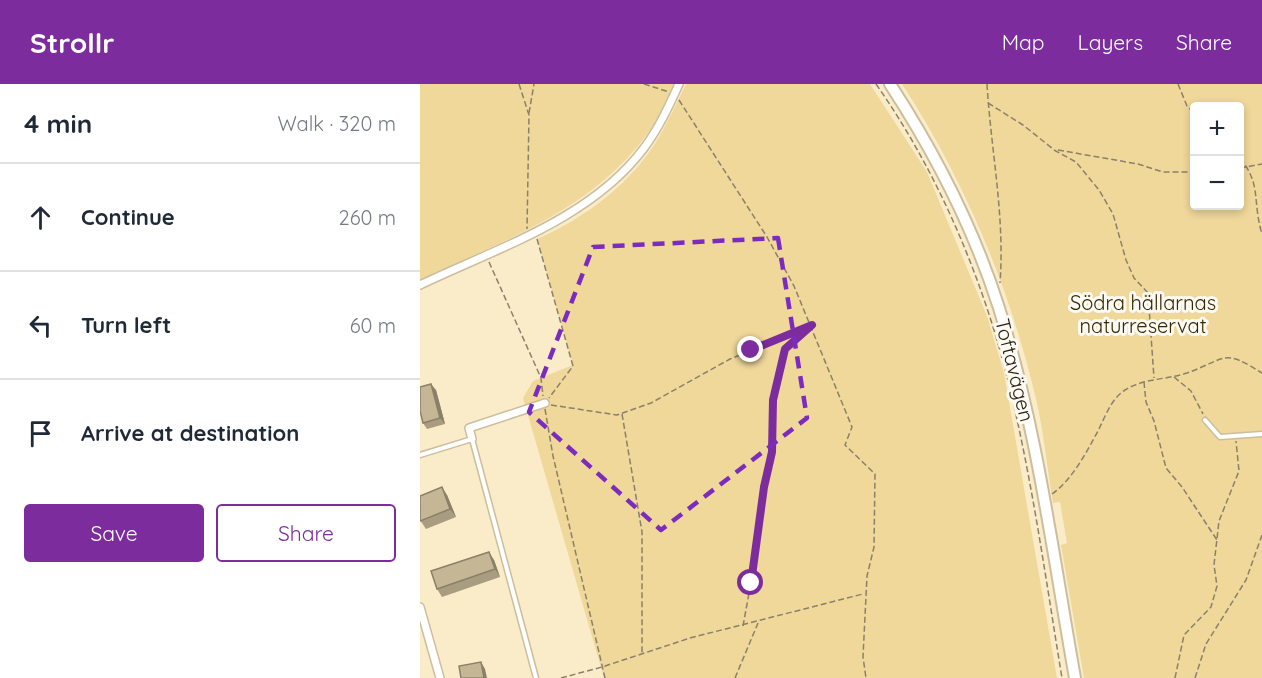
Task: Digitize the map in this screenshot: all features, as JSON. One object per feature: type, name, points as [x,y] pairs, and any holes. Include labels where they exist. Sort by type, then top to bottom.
[{"type":"main road","name":"Toftavägen","points":[[890,84],[946,183],[988,276],[1016,366],[1043,498],[1075,678]]},
{"type":"street","points":[[420,285],[531,230],[559,219],[619,175],[643,149],[663,119],[679,84]]},
{"type":"street","points":[[472,439],[469,428],[544,404]]},
{"type":"street","points":[[420,607],[440,678]]},
{"type":"lane","points":[[1205,420],[1220,436],[1262,434]]},
{"type":"lane","points":[[420,455],[472,439],[536,678]]},
{"type":"path","points":[[519,84],[528,115]]},
{"type":"path","points":[[534,84],[528,115],[531,230],[573,366],[544,404]]},
{"type":"path","points":[[644,84],[675,94],[767,237],[812,325],[852,427],[845,445],[875,474],[874,546],[867,576],[863,657],[866,678]]},
{"type":"path","points":[[876,84],[928,171],[958,235],[989,316],[1005,369],[1023,451],[1062,678]]},
{"type":"path","points":[[987,84],[990,136],[998,177],[1003,263],[1000,285]]},
{"type":"path","points":[[1178,84],[1190,109]]},
{"type":"path","points":[[988,103],[1023,125],[1054,150],[1076,162],[1099,190],[1113,214],[1125,260],[1134,278],[1148,293],[1154,379]]},
{"type":"path","points":[[1054,150],[1138,164],[1163,172],[1190,172]]},
{"type":"path","points":[[1244,163],[1250,168],[1256,182],[1257,213],[1262,234]]},
{"type":"path","points":[[1244,168],[1262,164]]},
{"type":"path","points":[[486,254],[540,378],[553,456],[605,678]]},
{"type":"path","points":[[544,404],[622,413],[651,403],[730,359],[812,325]]},
{"type":"path","points":[[742,626],[758,544],[764,487],[772,452],[773,400],[785,349],[812,325]]},
{"type":"path","points":[[1043,498],[1054,493],[1067,480],[1116,398],[1130,387],[1144,381],[1173,376],[1225,356],[1236,357],[1262,373]]},
{"type":"path","points":[[1173,376],[1191,391],[1205,420]]},
{"type":"path","points":[[1144,381],[1146,402],[1154,420],[1166,468],[1182,487],[1217,541]]},
{"type":"path","points":[[622,413],[642,532],[642,654]]},
{"type":"path","points":[[1175,678],[1184,635],[1211,607],[1217,586],[1214,565],[1219,521],[1239,471],[1236,437]]},
{"type":"path","points":[[1195,678],[1206,644],[1246,580],[1262,535]]},
{"type":"path","points":[[561,678],[690,638],[863,594]]},
{"type":"path","points":[[735,678],[758,622]]},
{"type":"highlighted area","points":[[778,238],[807,418],[661,530],[529,412],[593,247]]},
{"type":"green space","points":[[420,84],[677,84],[655,124],[629,156],[600,184],[534,226],[420,280]]},
{"type":"green space","points":[[686,84],[870,84],[927,172],[987,316],[1004,373],[1057,678],[604,678],[523,398],[533,381],[573,365],[537,239],[590,210],[621,184],[648,154],[670,118]]},
{"type":"green space","name":"Södra hällarnas naturreservat","points":[[902,84],[1262,84],[1262,678],[1084,678],[1061,545],[1067,543],[1060,502],[1053,503],[1039,412],[1025,357],[1013,316],[983,236],[945,158]]},
{"type":"building","points":[[431,384],[440,418],[423,423],[420,411],[420,387]]},
{"type":"building","points":[[442,487],[450,509],[420,521],[420,496]]},
{"type":"building","points":[[489,552],[495,569],[437,589],[431,571]]},
{"type":"building","points":[[481,662],[484,678],[461,678],[459,666]]},
{"type":"route","points":[[751,350],[812,325],[785,349],[773,400],[772,452],[764,487],[751,583]]}]
